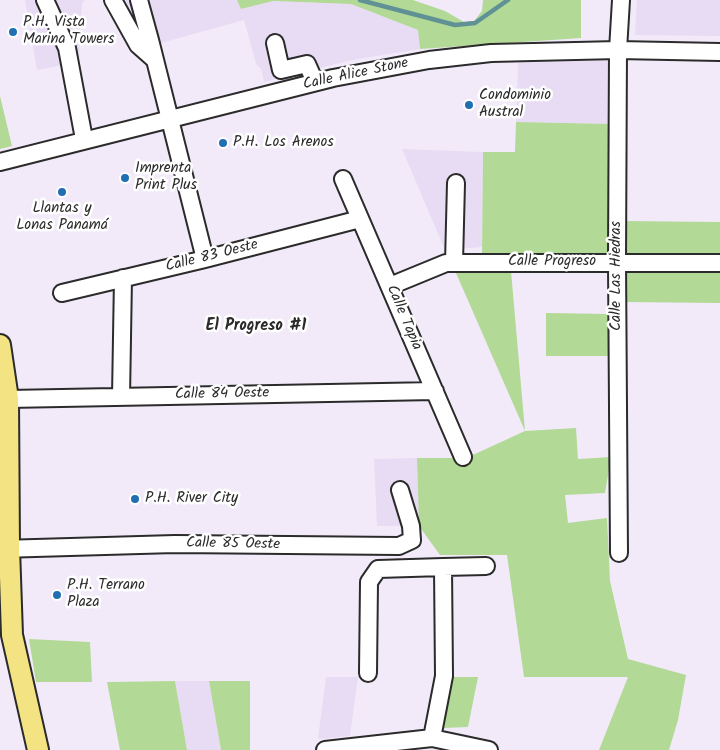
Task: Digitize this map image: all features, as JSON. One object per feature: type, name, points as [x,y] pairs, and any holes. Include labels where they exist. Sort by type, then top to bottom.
[{"type":"main road","points":[[0,345],[8,399],[5,548],[12,635],[38,750]]},
{"type":"street","points":[[45,0],[68,48],[84,139]]},
{"type":"street","points":[[113,0],[138,45],[155,60]]},
{"type":"street","points":[[138,0],[205,259]]},
{"type":"street","name":"Calle Las Hiedras","points":[[619,552],[618,50],[622,0]]},
{"type":"street","points":[[275,43],[281,70],[307,64],[315,82]]},
{"type":"street","name":"Calle Alice Stone","points":[[0,162],[84,139],[169,120],[315,82],[429,60],[491,53],[618,50],[720,52]]},
{"type":"street","name":"Calle Tapia","points":[[343,179],[463,456]]},
{"type":"street","points":[[454,263],[456,183]]},
{"type":"street","name":"Calle 83 Oeste","points":[[62,293],[360,219]]},
{"type":"street","name":"Calle Progreso","points":[[390,286],[446,263],[720,262]]},
{"type":"street","points":[[121,397],[123,278]]},
{"type":"street","name":"Calle 84 Oeste","points":[[8,399],[434,391]]},
{"type":"street","name":"Calle 85 Oeste","points":[[5,548],[175,544],[398,546],[412,540],[411,526],[400,490]]},
{"type":"street","points":[[368,673],[369,582],[378,569],[486,566]]},
{"type":"street","points":[[432,738],[444,676],[443,567]]},
{"type":"street","points":[[325,750],[432,738],[489,750]]},
{"type":"shaded area","points":[[25,0],[85,0],[82,3],[79,62],[37,70]]},
{"type":"shaded area","points":[[123,0],[237,0],[241,9],[273,1],[351,4],[418,30],[420,49],[352,60],[264,82],[261,69],[256,64],[244,20],[161,43],[143,39]]},
{"type":"shaded area","points":[[637,0],[720,0],[720,36],[635,35]]},
{"type":"shaded area","points":[[609,60],[608,91],[611,124],[516,122],[518,63]]},
{"type":"shaded area","points":[[402,149],[483,152],[482,247],[445,250]]},
{"type":"shaded area","points":[[417,458],[419,526],[377,526],[374,459]]},
{"type":"shaded area","points":[[326,677],[358,677],[350,736],[318,739]]},
{"type":"shaded area","points":[[175,681],[209,681],[221,750],[187,750]]},
{"type":"green space","points":[[237,0],[413,0],[445,11],[464,22],[474,21],[482,11],[483,0],[581,0],[581,38],[420,49],[418,30],[351,4],[273,1],[241,9]]},
{"type":"green space","points":[[0,96],[12,146],[0,149]]},
{"type":"green space","points":[[516,122],[611,124],[611,248],[604,256],[482,259],[483,152],[515,152]]},
{"type":"green space","points":[[621,221],[720,222],[720,260],[622,255]]},
{"type":"green space","points":[[720,267],[720,303],[622,302],[622,273],[626,269]]},
{"type":"green space","points":[[511,271],[525,431],[456,273]]},
{"type":"green space","points":[[546,313],[609,314],[609,356],[546,356]]},
{"type":"green space","points":[[576,428],[578,459],[611,457],[605,493],[565,495],[568,523],[607,518],[610,581],[628,659],[686,675],[678,720],[669,750],[599,750],[628,677],[524,677],[507,555],[440,555],[419,526],[417,458],[453,458],[475,454],[525,431]]},
{"type":"green space","points":[[29,639],[90,642],[92,682],[36,682]]},
{"type":"green space","points":[[451,677],[478,677],[468,727],[443,728]]},
{"type":"green space","points":[[175,681],[187,750],[120,750],[107,682]]},
{"type":"green space","points":[[209,681],[250,681],[250,750],[221,750]]},
{"type":"waterway","points":[[360,0],[455,25],[475,23],[508,0]]},
{"type":"place","name":"P.H. Vista Marina Towers","points":[[13,32]]},
{"type":"place","name":"Condominio Austral","points":[[469,105]]},
{"type":"place","name":"P.H. Los Arenos","points":[[223,143]]},
{"type":"place","name":"Imprenta Print Plus","points":[[125,178]]},
{"type":"place","name":"Llantas y Lonas Panamá","points":[[62,192]]},
{"type":"place","name":"P.H. River City","points":[[135,499]]},
{"type":"place","name":"P.H. Terrano Plaza","points":[[57,595]]},
{"type":"district","name":"El Progreso #1","points":[[256,327]]}]
